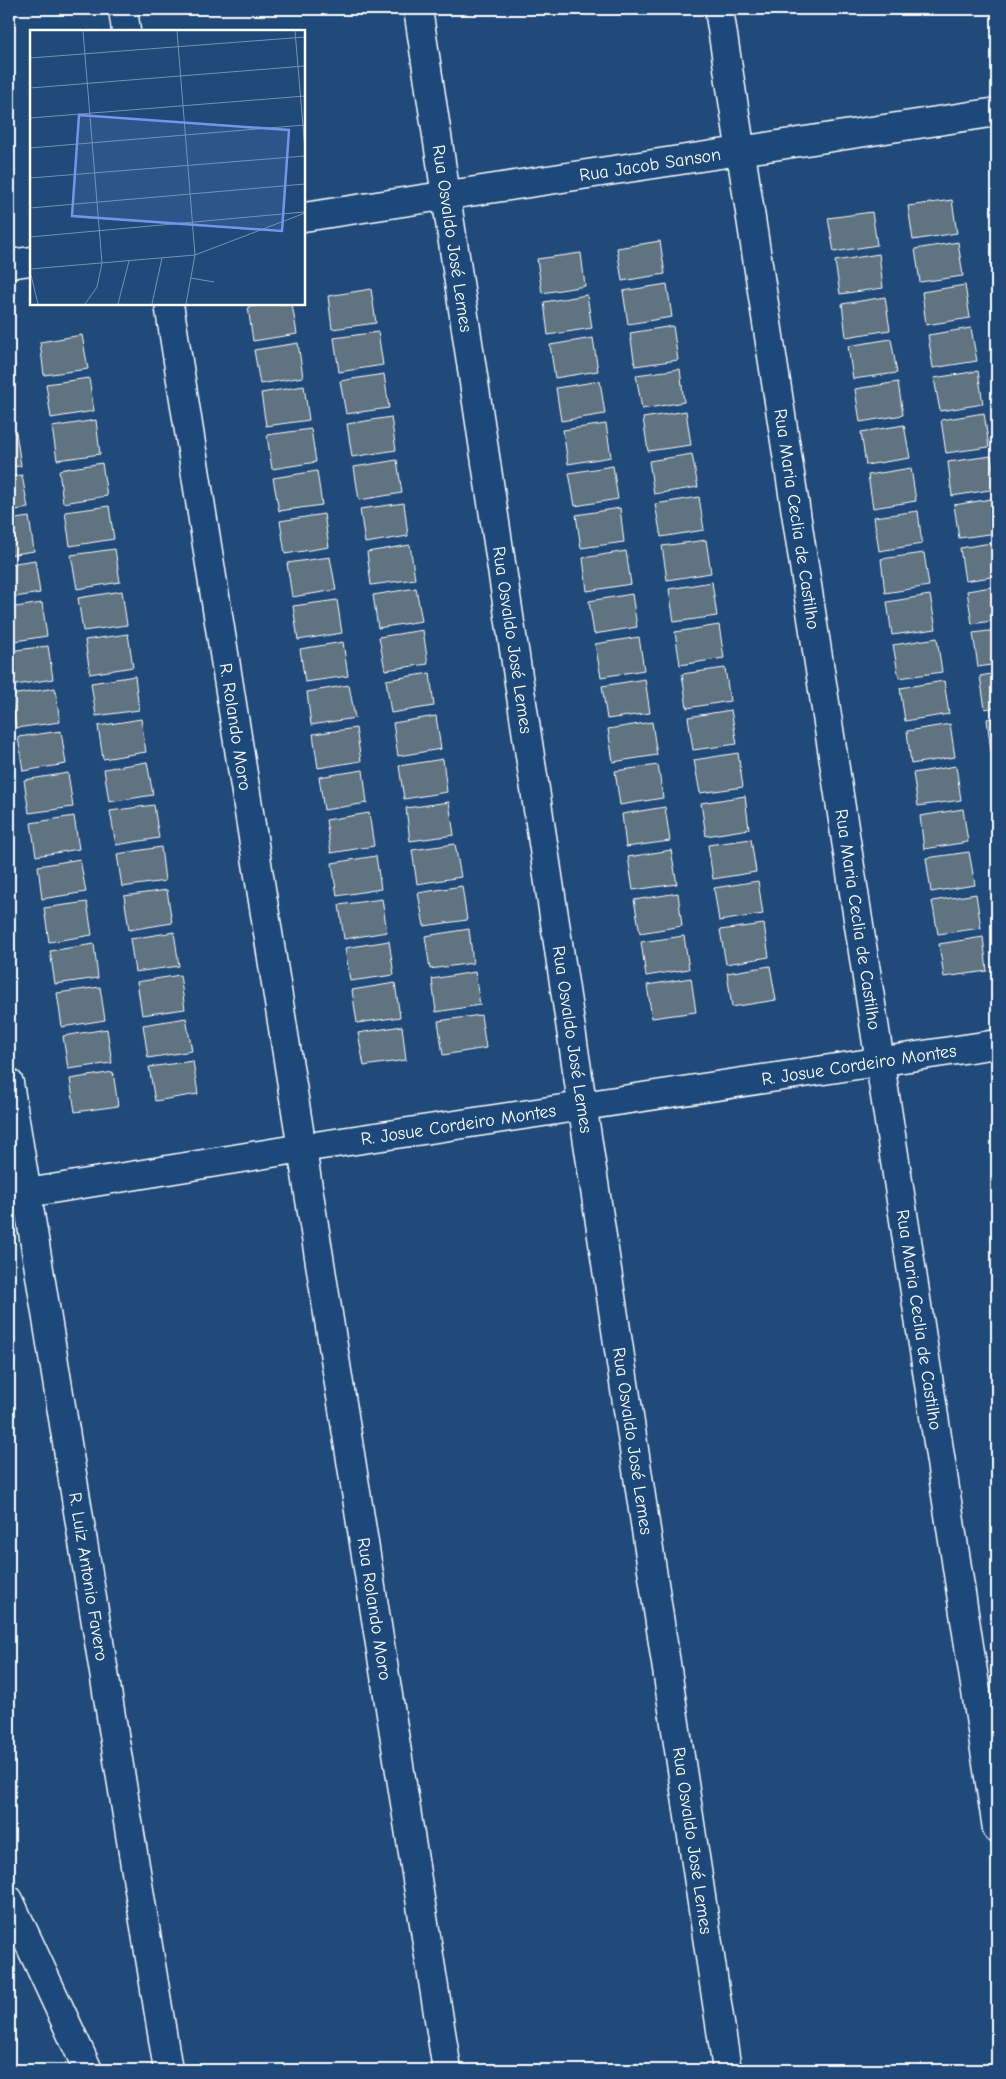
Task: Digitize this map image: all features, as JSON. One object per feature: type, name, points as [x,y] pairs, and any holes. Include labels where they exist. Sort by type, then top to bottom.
[{"type":"street","points":[[123,9],[126,30]]},
{"type":"street","name":"Rua Osvaldo José Lemes","points":[[418,9],[727,2070]]},
{"type":"street","name":"Rua Maria Ceclia de Castilho","points":[[719,9],[997,1830]]},
{"type":"street","name":"Rua Jacob Sanson","points":[[305,217],[997,112]]},
{"type":"street","points":[[9,264],[30,260]]},
{"type":"street","name":"R. Rolando Moro","points":[[169,305],[302,1148]]},
{"type":"street","name":"R. Josue Cordeiro Montes","points":[[17,1194],[302,1148],[997,1044]]},
{"type":"street","name":"R. Luiz Antonio Favero","points":[[9,1083],[17,1194],[168,2070]]},
{"type":"street","name":"Rua Rolando Moro","points":[[302,1148],[447,2070]]},
{"type":"street","points":[[9,1900],[88,2070]]},
{"type":"building","points":[[952,200],[957,233],[913,240],[908,206]]},
{"type":"building","points":[[872,212],[877,245],[834,252],[828,218]]},
{"type":"building","points":[[660,241],[665,274],[622,281],[617,248]]},
{"type":"building","points":[[958,242],[963,276],[920,282],[915,249]]},
{"type":"building","points":[[581,253],[585,286],[542,293],[537,259]]},
{"type":"building","points":[[879,254],[883,288],[840,294],[835,261]]},
{"type":"building","points":[[667,284],[672,317],[628,324],[623,291]]},
{"type":"building","points":[[965,285],[970,318],[926,325],[922,292]]},
{"type":"building","points":[[371,289],[376,323],[332,329],[328,296]]},
{"type":"building","points":[[587,295],[592,328],[548,335],[544,302]]},
{"type":"building","points":[[885,297],[890,330],[846,337],[842,304]]},
{"type":"building","points":[[292,305],[297,334],[253,341],[248,307]]},
{"type":"building","points":[[673,326],[678,360],[635,366],[630,333]]},
{"type":"building","points":[[971,328],[977,361],[933,368],[928,335]]},
{"type":"building","points":[[378,332],[383,365],[339,372],[334,338]]},
{"type":"building","points":[[82,335],[88,369],[44,375],[40,342]]},
{"type":"building","points":[[593,338],[598,371],[555,378],[550,345]]},
{"type":"building","points":[[891,339],[897,373],[853,379],[848,346]]},
{"type":"building","points":[[298,343],[303,377],[260,384],[254,350]]},
{"type":"building","points":[[680,369],[684,402],[642,409],[636,375]]},
{"type":"building","points":[[978,371],[983,404],[940,411],[934,378]]},
{"type":"building","points":[[384,374],[389,408],[346,414],[340,381]]},
{"type":"building","points":[[89,378],[94,411],[51,418],[46,384]]},
{"type":"building","points":[[600,381],[605,414],[561,421],[556,388]]},
{"type":"building","points":[[898,382],[903,415],[860,422],[855,389]]},
{"type":"building","points":[[304,386],[309,420],[266,426],[261,393]]},
{"type":"building","points":[[9,389],[14,423],[9,424]]},
{"type":"building","points":[[686,411],[691,445],[648,451],[643,418]]},
{"type":"building","points":[[984,413],[989,447],[946,453],[941,420]]},
{"type":"building","points":[[391,417],[396,450],[352,457],[347,424]]},
{"type":"building","points":[[96,420],[100,454],[57,460],[52,427]]},
{"type":"building","points":[[606,424],[611,457],[568,464],[563,430]]},
{"type":"building","points":[[904,425],[910,458],[866,465],[861,432]]},
{"type":"building","points":[[311,429],[316,462],[272,469],[267,435]]},
{"type":"building","points":[[16,432],[21,466],[9,467],[9,433]]},
{"type":"building","points":[[692,454],[698,487],[654,494],[649,461]]},
{"type":"building","points":[[991,456],[996,489],[952,496],[948,462]]},
{"type":"building","points":[[397,460],[402,493],[359,500],[354,467]]},
{"type":"building","points":[[102,463],[107,496],[63,503],[59,470]]},
{"type":"building","points":[[613,466],[618,499],[575,506],[569,473]]},
{"type":"building","points":[[911,468],[916,501],[873,508],[868,475]]},
{"type":"building","points":[[317,471],[322,505],[279,511],[273,478]]},
{"type":"building","points":[[22,475],[28,508],[9,511],[9,477]]},
{"type":"building","points":[[699,497],[704,530],[661,537],[655,504]]},
{"type":"building","points":[[997,498],[997,533],[959,538],[954,505]]},
{"type":"building","points":[[404,503],[408,536],[365,543],[360,509]]},
{"type":"building","points":[[109,506],[114,539],[70,546],[65,512]]},
{"type":"building","points":[[620,508],[624,542],[581,548],[576,515]]},
{"type":"building","points":[[918,511],[922,544],[879,551],[874,517]]},
{"type":"building","points":[[324,514],[329,547],[285,554],[280,521]]},
{"type":"building","points":[[29,517],[34,551],[9,555],[9,520]]},
{"type":"building","points":[[706,540],[711,573],[667,580],[662,546]]},
{"type":"building","points":[[997,542],[997,576],[965,581],[960,548]]},
{"type":"building","points":[[410,545],[415,579],[371,585],[367,552]]},
{"type":"building","points":[[115,549],[120,582],[77,589],[71,555]]},
{"type":"building","points":[[626,551],[631,584],[587,591],[583,558]]},
{"type":"building","points":[[924,553],[929,586],[885,593],[881,559]]},
{"type":"building","points":[[330,557],[336,590],[292,597],[287,563]]},
{"type":"building","points":[[35,560],[40,593],[9,598],[9,564]]},
{"type":"building","points":[[712,582],[717,616],[674,622],[669,589]]},
{"type":"building","points":[[997,586],[997,620],[972,624],[967,591]]},
{"type":"building","points":[[416,588],[422,621],[378,628],[373,595]]},
{"type":"building","points":[[122,591],[127,625],[83,631],[78,598]]},
{"type":"building","points":[[632,594],[637,627],[594,634],[589,601]]},
{"type":"building","points":[[930,595],[936,629],[892,635],[887,602]]},
{"type":"building","points":[[337,600],[342,633],[298,640],[293,606]]},
{"type":"building","points":[[42,603],[47,636],[9,642],[9,608]]},
{"type":"building","points":[[719,625],[724,658],[680,665],[675,632]]},
{"type":"building","points":[[423,630],[428,664],[385,670],[379,637]]},
{"type":"building","points":[[997,630],[997,664],[978,667],[973,633]]},
{"type":"building","points":[[128,634],[133,667],[90,674],[85,640]]},
{"type":"building","points":[[639,637],[644,670],[601,677],[595,644]]},
{"type":"building","points":[[937,638],[942,672],[899,678],[893,645]]},
{"type":"building","points":[[343,642],[348,676],[305,682],[300,649]]},
{"type":"building","points":[[48,646],[53,679],[10,686],[9,651]]},
{"type":"building","points":[[725,668],[730,701],[687,708],[682,674]]},
{"type":"building","points":[[430,673],[434,706],[391,713],[386,680]]},
{"type":"building","points":[[997,673],[997,707],[985,709],[980,676]]},
{"type":"building","points":[[135,676],[139,710],[96,716],[91,683]]},
{"type":"building","points":[[645,679],[650,713],[607,719],[602,686]]},
{"type":"building","points":[[944,681],[949,714],[905,721],[900,688]]},
{"type":"building","points":[[349,685],[355,718],[311,725],[307,692]]},
{"type":"building","points":[[55,688],[60,722],[16,728],[11,695]]},
{"type":"building","points":[[731,710],[737,744],[693,750],[688,717]]},
{"type":"building","points":[[436,716],[441,749],[398,756],[393,723]]},
{"type":"building","points":[[997,717],[997,751],[991,752],[987,719]]},
{"type":"building","points":[[141,719],[146,752],[103,759],[98,726]]},
{"type":"building","points":[[652,722],[657,755],[613,762],[608,729]]},
{"type":"building","points":[[950,724],[955,757],[911,764],[907,731]]},
{"type":"building","points":[[356,728],[361,761],[318,768],[313,734]]},
{"type":"building","points":[[61,731],[66,764],[23,771],[18,737]]},
{"type":"building","points":[[738,753],[743,787],[700,793],[694,760]]},
{"type":"building","points":[[443,759],[447,792],[404,799],[399,766]]},
{"type":"building","points":[[993,761],[997,761],[997,791]]},
{"type":"building","points":[[147,762],[153,795],[109,802],[104,769]]},
{"type":"building","points":[[658,765],[663,798],[620,805],[615,771]]},
{"type":"building","points":[[956,766],[961,800],[918,806],[913,773]]},
{"type":"building","points":[[363,770],[367,803],[324,810],[319,777]]},
{"type":"building","points":[[68,773],[73,807],[29,813],[24,780]]},
{"type":"building","points":[[745,796],[749,829],[706,836],[701,803]]},
{"type":"building","points":[[449,802],[454,835],[410,841],[406,808]]},
{"type":"building","points":[[154,805],[159,838],[116,845],[110,811]]},
{"type":"building","points":[[665,807],[670,841],[626,847],[622,814]]},
{"type":"building","points":[[963,809],[968,842],[924,849],[920,816]]},
{"type":"building","points":[[369,813],[374,846],[331,853],[326,820]]},
{"type":"building","points":[[74,816],[79,849],[36,856],[31,823]]},
{"type":"building","points":[[751,839],[756,872],[713,879],[708,845]]},
{"type":"building","points":[[455,844],[461,877],[417,884],[412,850]]},
{"type":"building","points":[[161,847],[165,881],[122,887],[117,854]]},
{"type":"building","points":[[671,850],[677,884],[633,890],[628,857]]},
{"type":"building","points":[[969,852],[975,885],[931,892],[926,858]]},
{"type":"building","points":[[376,856],[381,889],[337,896],[332,863]]},
{"type":"building","points":[[80,859],[86,892],[42,899],[38,866]]},
{"type":"building","points":[[758,881],[763,914],[719,921],[714,888]]},
{"type":"building","points":[[462,886],[467,920],[424,926],[418,893]]},
{"type":"building","points":[[167,890],[172,923],[129,930],[124,896]]},
{"type":"building","points":[[678,893],[682,926],[640,933],[634,900]]},
{"type":"building","points":[[976,894],[981,928],[938,934],[932,901]]},
{"type":"building","points":[[382,899],[387,932],[344,939],[339,905]]},
{"type":"building","points":[[87,902],[92,935],[49,942],[44,908]]},
{"type":"building","points":[[764,924],[769,957],[726,964],[720,930]]},
{"type":"building","points":[[469,929],[473,963],[430,969],[425,936]]},
{"type":"building","points":[[174,932],[179,966],[135,972],[130,939]]},
{"type":"building","points":[[684,936],[689,969],[646,976],[641,942]]},
{"type":"building","points":[[983,937],[987,971],[944,977],[939,944]]},
{"type":"building","points":[[389,941],[394,975],[350,981],[345,948]]},
{"type":"building","points":[[94,944],[98,978],[55,984],[50,951]]},
{"type":"building","points":[[770,966],[776,1000],[732,1007],[727,973]]},
{"type":"building","points":[[475,972],[480,1005],[436,1012],[432,979]]},
{"type":"building","points":[[180,975],[185,1009],[142,1015],[137,982]]},
{"type":"building","points":[[691,978],[696,1012],[652,1018],[647,985]]},
{"type":"building","points":[[395,983],[400,1017],[357,1023],[352,990]]},
{"type":"building","points":[[100,987],[105,1020],[62,1027],[57,993]]},
{"type":"building","points":[[481,1015],[486,1048],[443,1055],[438,1021]]},
{"type":"building","points":[[186,1018],[192,1051],[148,1058],[143,1025]]},
{"type":"building","points":[[402,1026],[406,1060],[364,1066],[358,1033]]},
{"type":"building","points":[[107,1029],[112,1063],[68,1069],[63,1036]]},
{"type":"building","points":[[193,1061],[198,1094],[155,1101],[149,1067]]},
{"type":"building","points":[[113,1072],[118,1106],[75,1112],[70,1079]]}]
